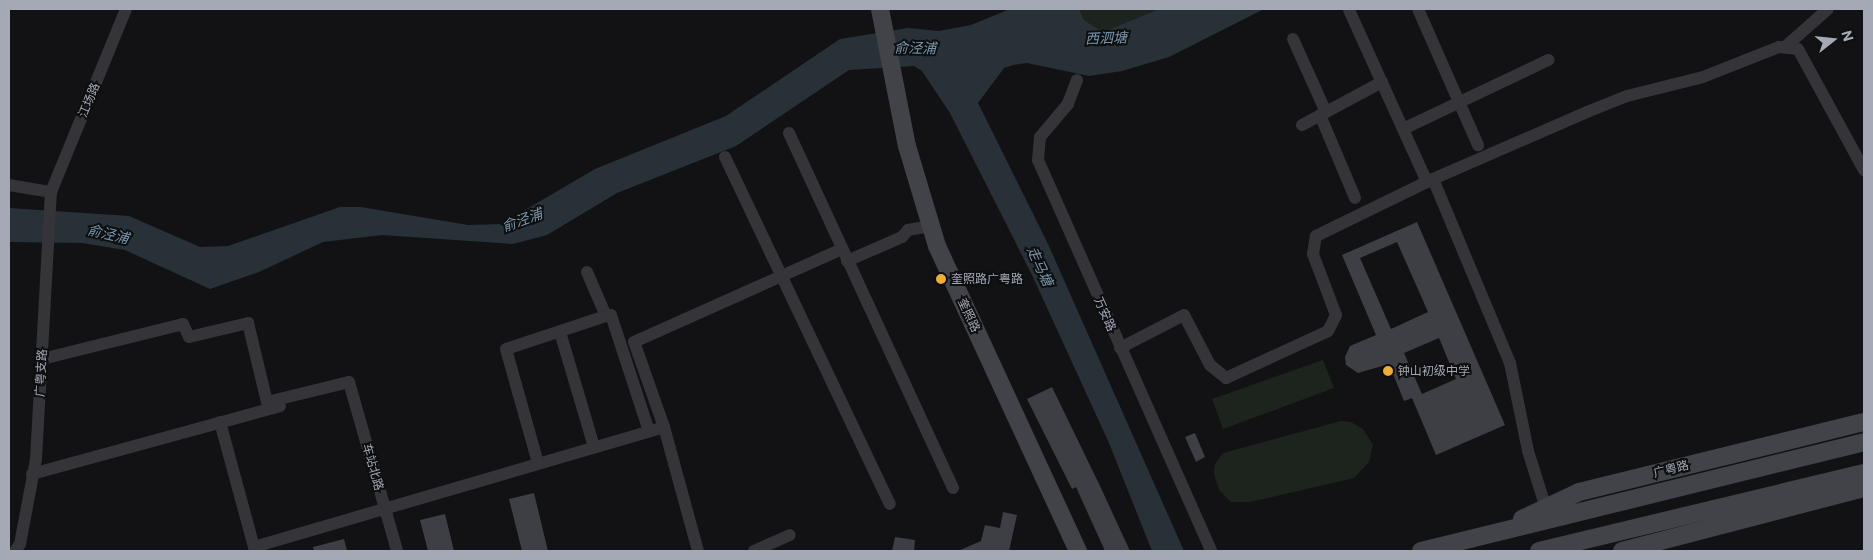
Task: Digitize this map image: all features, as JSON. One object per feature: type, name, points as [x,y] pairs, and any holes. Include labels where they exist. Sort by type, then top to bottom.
[{"type":"main road","name":"奎照路","points":[[880,9],[907,146],[931,226],[1078,551]]},
{"type":"main road","name":"广粤路","points":[[1485,536],[1579,492],[1864,422]]},
{"type":"main road","name":"广粤路","points":[[1421,551],[1864,442]]},
{"type":"main road","points":[[1538,551],[1864,473]]},
{"type":"main road","points":[[1622,551],[1864,488]]},
{"type":"street","name":"江场路","points":[[50,192],[126,9]]},
{"type":"street","points":[[1418,9],[1478,145]]},
{"type":"street","points":[[1784,48],[1828,9]]},
{"type":"street","points":[[1349,10],[1403,129],[1430,181],[1510,363],[1528,451],[1546,508]]},
{"type":"street","points":[[1293,39],[1355,198]]},
{"type":"street","points":[[1120,348],[1184,315],[1210,365],[1226,378],[1328,331],[1336,315],[1313,254],[1316,236],[1430,181],[1627,96],[1703,77],[1779,47],[1798,49],[1864,170]]},
{"type":"street","points":[[1403,129],[1548,60]]},
{"type":"street","name":"万安路","points":[[1078,80],[1068,104],[1040,137],[1038,160],[1211,551]]},
{"type":"street","points":[[1302,124],[1382,82]]},
{"type":"street","points":[[789,133],[953,488]]},
{"type":"street","points":[[725,157],[890,504]]},
{"type":"street","points":[[9,185],[50,192]]},
{"type":"street","name":"广粤支路","points":[[15,551],[20,544],[36,459],[50,192]]},
{"type":"street","points":[[698,551],[664,427],[634,342],[781,276],[902,236],[908,230],[931,226]]},
{"type":"street","points":[[587,272],[606,316]]},
{"type":"street","points":[[538,463],[506,349],[606,316],[611,315],[649,431]]},
{"type":"street","points":[[42,359],[116,343],[183,324],[188,337],[248,323],[267,402],[350,385]]},
{"type":"street","points":[[560,332],[594,447]]},
{"type":"street","points":[[32,474],[350,385]]},
{"type":"street","name":"车站北路","points":[[350,385],[397,551]]},
{"type":"street","points":[[220,422],[254,547],[664,427]]},
{"type":"street","points":[[754,551],[790,536]]},
{"type":"shaded area","points":[[1079,9],[1159,9],[1103,32],[1084,20]]},
{"type":"shaded area","points":[[1323,360],[1334,388],[1223,429],[1212,399]]},
{"type":"shaded area","points":[[1341,421],[1351,422],[1363,429],[1373,445],[1369,462],[1354,478],[1250,502],[1231,502],[1219,490],[1214,474],[1215,464],[1223,453]]},
{"type":"water","points":[[1010,9],[1079,9],[1084,20],[1103,32],[1159,9],[1264,9],[1169,57],[1122,71],[1089,76],[1027,63],[1013,65],[1004,68],[978,103],[1048,244],[1184,551],[1152,551],[1109,443],[1032,275],[950,113],[922,71],[914,66],[849,70],[736,146],[617,193],[547,235],[513,244],[382,235],[323,242],[259,272],[210,289],[125,250],[82,243],[9,242],[9,208],[129,216],[200,247],[228,246],[340,207],[361,207],[468,225],[501,224],[595,169],[726,116],[840,39],[908,28],[939,31],[971,25]]},
{"type":"building","points":[[1417,222],[1505,425],[1436,455],[1412,398],[1404,401],[1389,364],[1358,373],[1346,365],[1345,357],[1350,346],[1376,335],[1342,255]],"holes":[[[1397,242],[1428,312],[1391,329],[1360,258]],[[1439,338],[1456,379],[1422,394],[1404,353]]]},
{"type":"building","points":[[1052,387],[1130,551],[1105,551],[1076,487],[1072,489],[1027,399]]},
{"type":"building","points":[[1195,433],[1205,457],[1196,462],[1185,437]]},
{"type":"building","points":[[534,493],[548,551],[522,551],[509,499]]},
{"type":"building","points":[[1003,512],[1017,515],[1009,551],[958,551],[981,541],[985,525],[1000,528]]},
{"type":"building","points":[[445,514],[454,551],[428,551],[420,520]]},
{"type":"building","points":[[895,537],[915,540],[914,551],[892,551]]},
{"type":"building","points":[[344,539],[347,551],[314,551],[313,547]]},
{"type":"place","name":"奎照路广粤路","points":[[941,279]]},
{"type":"place","name":"钟山初级中学","points":[[1388,371]]},
{"type":"water label","name":"西泗塘","points":[[1106,38]]},
{"type":"water label","name":"俞泾浦","points":[[915,48]]},
{"type":"water label","name":"俞泾浦","points":[[522,220]]},
{"type":"water label","name":"俞泾浦","points":[[108,234]]},
{"type":"water label","name":"走马塘","points":[[1040,266]]}]
